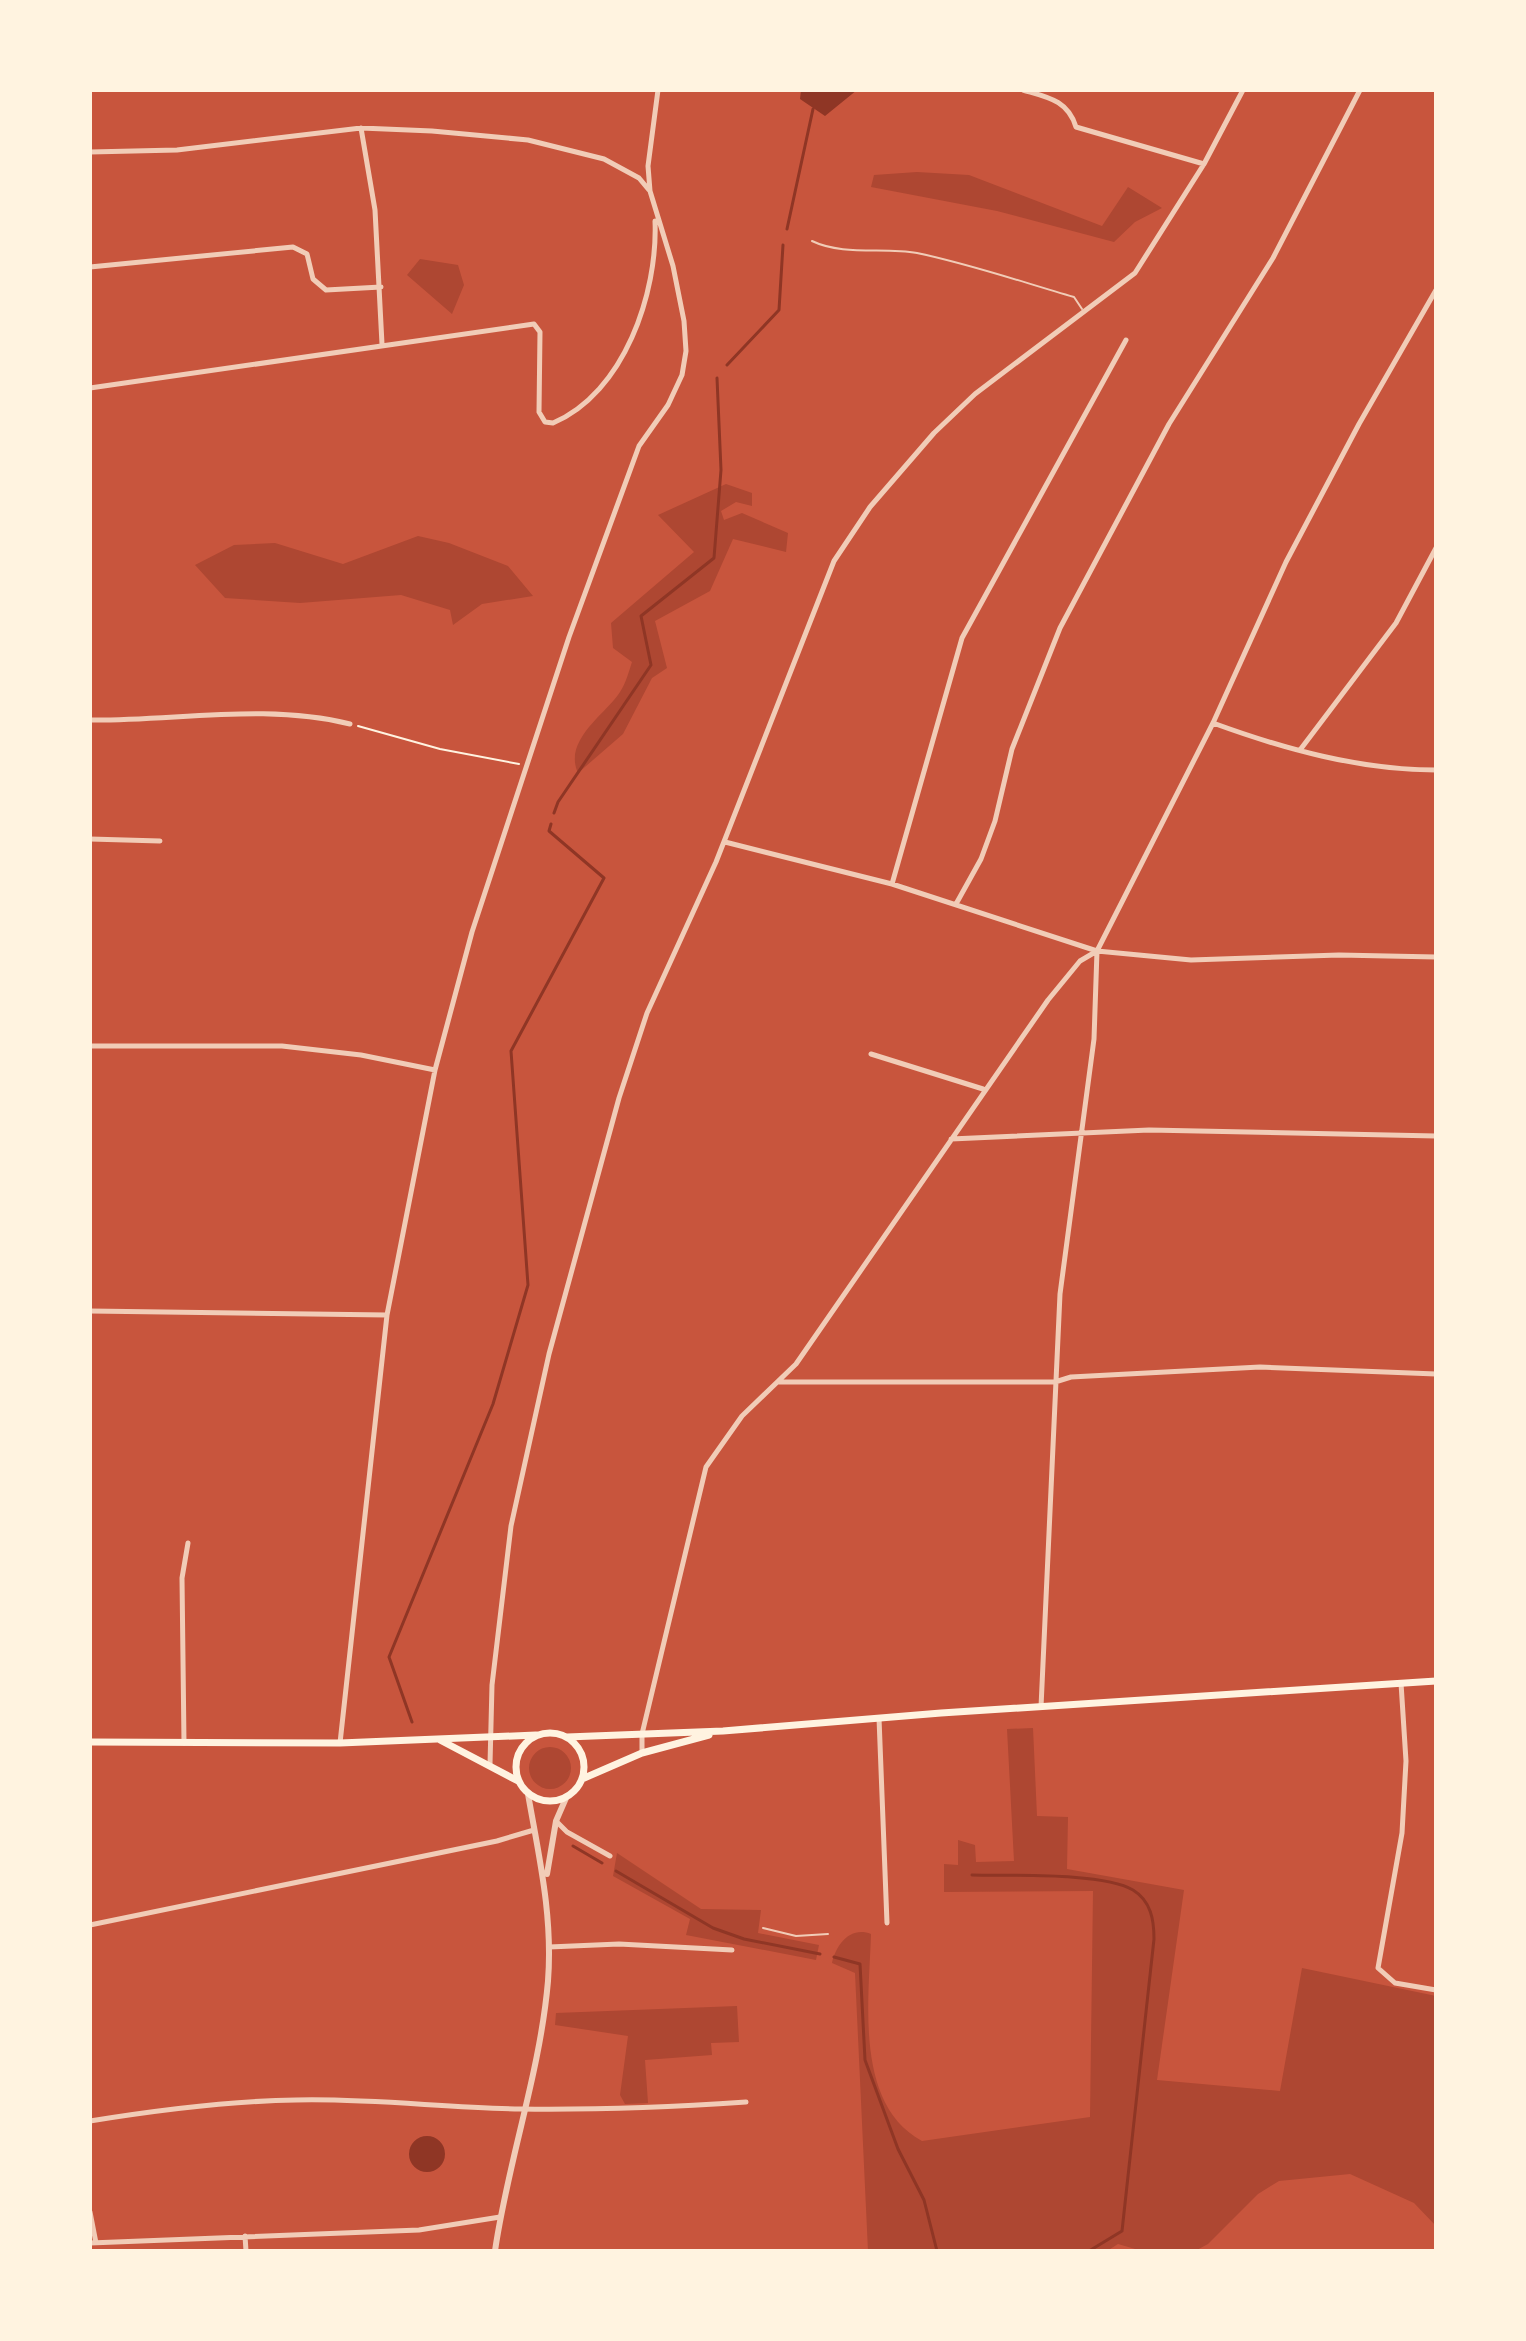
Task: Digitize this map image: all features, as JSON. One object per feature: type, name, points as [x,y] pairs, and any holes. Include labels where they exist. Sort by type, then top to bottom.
[{"type":"main road","points":[[90,1742],[340,1743],[536,1735],[547,1732],[567,1737],[723,1731],[1436,1681]]},
{"type":"main road","points":[[438,1739],[490,1764],[518,1781],[528,1794],[546,1802],[566,1798],[582,1779],[642,1753],[723,1731]]},
{"type":"main road","points":[[518,1781],[516,1759],[527,1741],[536,1735]]},
{"type":"main road","points":[[567,1737],[582,1755],[582,1779]]},
{"type":"street","points":[[340,1743],[387,1315],[435,1070],[472,932],[525,765],[627,474],[639,446],[668,405],[682,375],[686,351],[684,321],[673,266],[650,191],[648,166],[658,90]]},
{"type":"street","points":[[1023,90],[1058,101],[1072,113],[1076,127],[1204,164]]},
{"type":"street","points":[[490,1764],[492,1685],[511,1526],[549,1354],[636,1041],[725,842],[760,742],[799,656],[834,561],[870,507],[934,433],[975,394],[1135,273],[1204,164],[1243,90]]},
{"type":"street","points":[[956,904],[990,834],[1012,749],[1060,628],[1169,424],[1273,258],[1360,90]]},
{"type":"street","points":[[90,152],[213,147],[361,128],[472,133],[528,140],[621,165],[650,191]]},
{"type":"street","points":[[361,128],[375,210],[382,344]]},
{"type":"street","points":[[90,388],[382,344],[536,325],[540,332],[538,405],[540,418],[549,423],[577,408],[625,353],[646,299],[653,269],[655,212]]},
{"type":"street","points":[[90,267],[293,247],[307,254],[313,279],[319,287],[334,292],[381,287]]},
{"type":"street","points":[[1041,1707],[1060,1294],[1094,1039],[1097,951],[1213,723],[1286,562],[1359,424],[1436,290]]},
{"type":"street","points":[[892,884],[962,638],[1126,340]]},
{"type":"street","points":[[1300,750],[1396,623],[1436,548]]},
{"type":"street","points":[[90,720],[206,715],[313,716],[350,724]]},
{"type":"street","points":[[1213,723],[1345,761],[1436,770]]},
{"type":"street","points":[[90,839],[160,841]]},
{"type":"street","points":[[725,842],[892,884],[1097,951],[1191,960],[1339,955],[1436,957]]},
{"type":"street","points":[[642,1753],[642,1734],[706,1467],[742,1416],[778,1382],[810,1345],[983,1089],[1071,970],[1097,951]]},
{"type":"street","points":[[90,1046],[282,1046],[361,1055],[435,1070]]},
{"type":"street","points":[[871,1054],[983,1089]]},
{"type":"street","points":[[950,1139],[1083,1131],[1436,1136]]},
{"type":"street","points":[[90,1311],[387,1315]]},
{"type":"street","points":[[778,1382],[1055,1382],[1071,1377],[1260,1367],[1436,1374]]},
{"type":"street","points":[[184,1744],[182,1578],[188,1543]]},
{"type":"street","points":[[1401,1683],[1405,1795],[1402,1833],[1377,1959],[1381,1974],[1395,1983],[1436,1990]]},
{"type":"street","points":[[879,1718],[887,1923]]},
{"type":"street","points":[[495,2251],[544,2013],[549,1947],[546,1882],[528,1794]]},
{"type":"street","points":[[546,1882],[556,1821],[566,1798]]},
{"type":"street","points":[[556,1821],[567,1832],[610,1856]]},
{"type":"street","points":[[90,1925],[497,1841],[534,1830]]},
{"type":"street","points":[[549,1947],[634,1945],[732,1950]]},
{"type":"street","points":[[90,2121],[194,2106],[293,2100],[367,2099],[524,2109],[650,2108],[746,2102]]},
{"type":"street","points":[[90,2212],[93,2243],[419,2230],[500,2217]]},
{"type":"street","points":[[245,2236],[246,2251]]},
{"type":"lane","points":[[812,241],[830,247],[899,250],[944,259],[1074,297],[1084,314]]},
{"type":"lane","points":[[763,1928],[796,1936],[828,1934]]},
{"type":"path","points":[[350,724],[461,754],[525,765]]},
{"type":"shaded area","points":[[801,90],[857,90],[825,116],[800,99]]},
{"type":"shaded area","points":[[917,172],[969,175],[1102,226],[1128,187],[1162,208],[1135,222],[1114,242],[997,211],[871,187],[874,175]]},
{"type":"shaded area","points":[[420,259],[458,265],[464,285],[452,314],[407,275]]},
{"type":"shaded area","points":[[726,484],[752,493],[752,506],[736,502],[721,511],[724,520],[742,513],[788,533],[786,552],[733,539],[710,591],[655,621],[667,668],[652,678],[623,734],[578,773],[575,761],[581,739],[620,692],[632,662],[613,648],[611,623],[694,552],[658,515]]},
{"type":"shaded area","points":[[418,536],[449,543],[508,566],[533,596],[482,604],[453,625],[450,610],[401,595],[300,603],[225,598],[195,565],[234,545],[275,543],[343,564]]},
{"type":"shaded area","points":[[1033,1728],[1037,1816],[1068,1817],[1067,1869],[1184,1890],[1157,2080],[1280,2091],[1302,1968],[1436,1996],[1436,2226],[1414,2203],[1350,2174],[1279,2181],[1258,2194],[1208,2244],[1195,2251],[1142,2251],[1118,2244],[1107,2251],[868,2251],[855,1973],[832,1963],[837,1950],[850,1935],[871,1934],[868,2019],[875,2077],[885,2102],[900,2124],[922,2141],[1090,2117],[1093,1891],[944,1892],[944,1864],[958,1865],[958,1840],[975,1845],[976,1862],[1014,1861],[1007,1729]]},
{"type":"shaded area","points":[[550,1747],[564,1754],[571,1768],[564,1782],[550,1789],[536,1782],[529,1768],[536,1754]]},
{"type":"shaded area","points":[[617,1853],[701,1909],[761,1910],[758,1933],[819,1945],[816,1960],[686,1935],[690,1919],[613,1876]]},
{"type":"shaded area","points":[[737,2006],[739,2042],[711,2043],[712,2055],[645,2060],[648,2103],[625,2104],[620,2095],[628,2036],[555,2025],[556,2013]]},
{"type":"shaded area","points":[[427,2136],[440,2141],[445,2154],[440,2167],[427,2172],[414,2167],[409,2154],[414,2141]]},
{"type":"waterway","points":[[787,229],[813,109]]},
{"type":"waterway","points":[[727,365],[779,310],[783,245]]},
{"type":"waterway","points":[[554,813],[558,802],[651,665],[641,616],[714,558],[721,470],[717,378]]},
{"type":"waterway","points":[[412,1722],[389,1657],[493,1404],[528,1285],[511,1051],[604,878],[549,831],[551,824]]},
{"type":"waterway","points":[[573,1846],[602,1863]]},
{"type":"waterway","points":[[616,1871],[713,1928],[744,1939],[820,1954]]},
{"type":"waterway","points":[[972,1875],[1101,1880],[1133,1890],[1144,1900],[1150,1912],[1154,1939],[1122,2231],[1089,2251]]},
{"type":"waterway","points":[[834,1957],[860,1964],[865,2060],[898,2149],[924,2200],[937,2251]]}]
